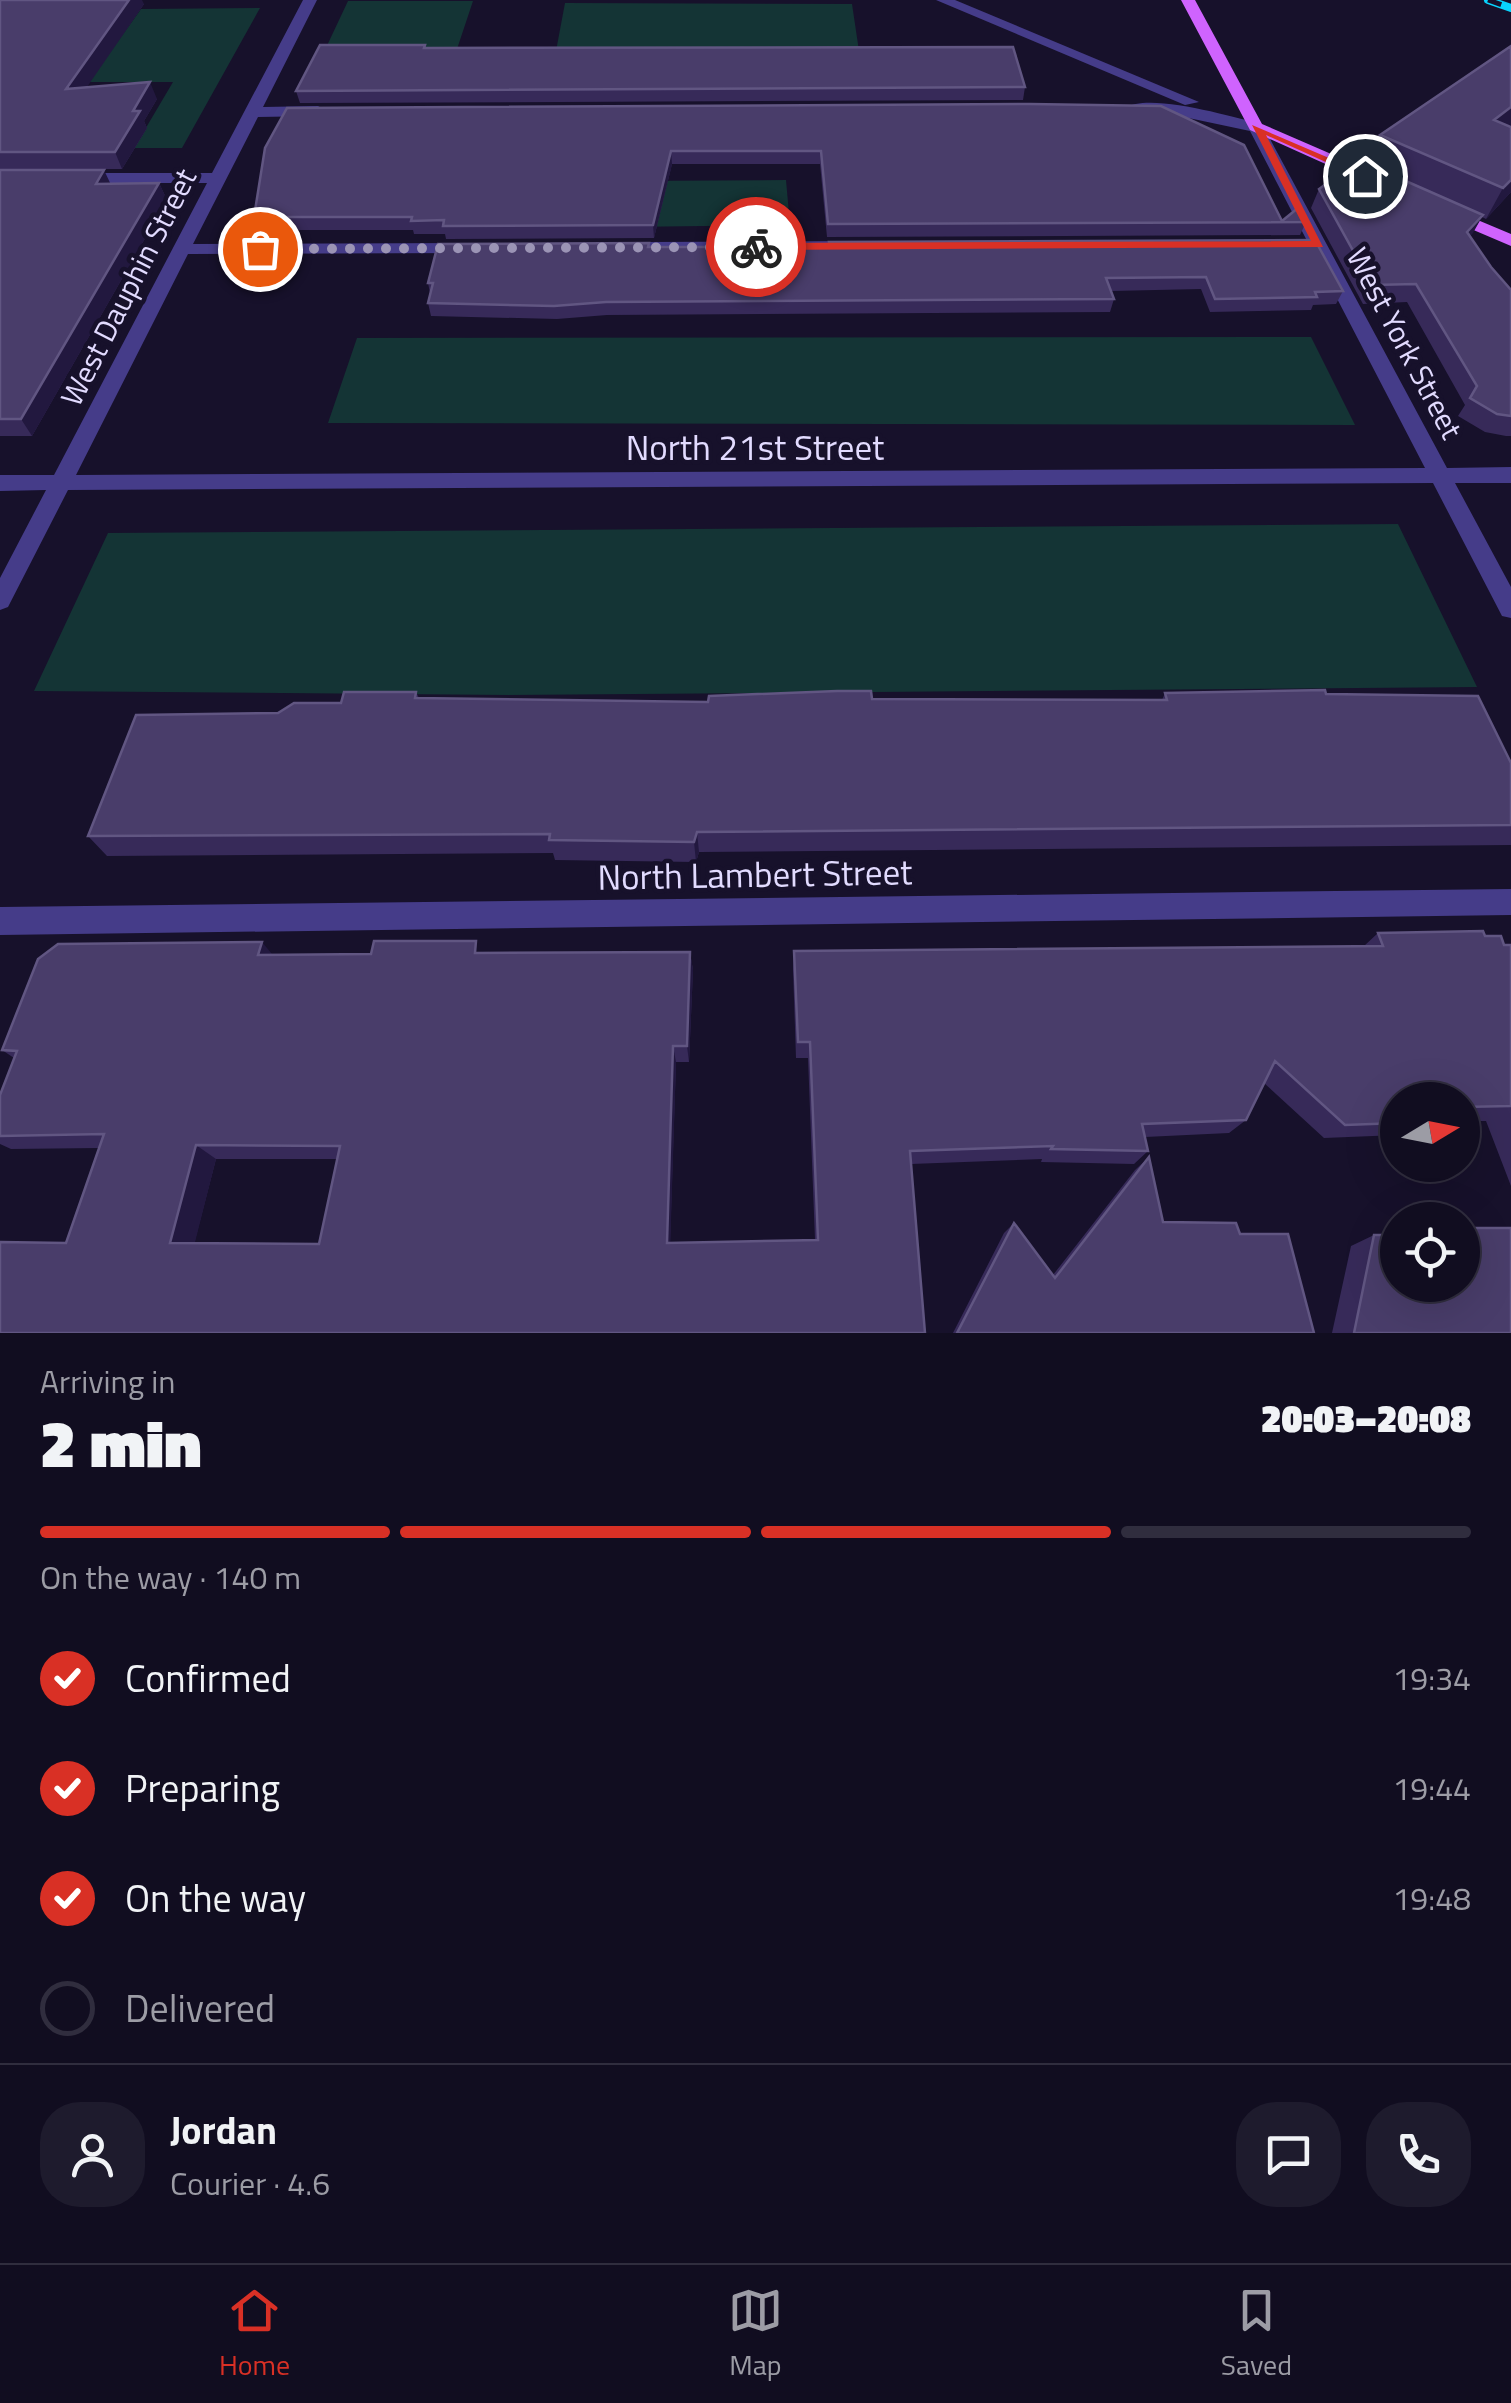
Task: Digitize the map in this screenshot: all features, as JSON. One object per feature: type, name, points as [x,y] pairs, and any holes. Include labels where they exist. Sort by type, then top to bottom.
[{"type":"main road","name":"West York Street","points":[[1188,0],[1256,127]]},
{"type":"main road","points":[[1256,127],[1402,192]]},
{"type":"main road","points":[[1438,208],[1511,240]]},
{"type":"street","name":"West Dauphin Street","points":[[0,601],[310,0]]},
{"type":"street","points":[[942,0],[1105,70],[1256,127]]},
{"type":"street","points":[[1106,108],[1166,108],[1256,127]]},
{"type":"street","points":[[252,112],[332,112]]},
{"type":"street","name":"West York Street","points":[[1256,127],[1308,244],[1442,475],[1511,609]]},
{"type":"street","points":[[60,178],[218,178]]},
{"type":"street","points":[[620,247],[880,246]]},
{"type":"street","points":[[182,249],[501,248]]},
{"type":"street","name":"North 21st Street","points":[[0,484],[1511,474]]},
{"type":"street","name":"North Lambert Street","points":[[0,921],[1511,902]]},
{"type":"green space","points":[[348,1],[473,1],[456,52],[324,52]]},
{"type":"green space","points":[[565,3],[852,4],[859,51],[556,51]]},
{"type":"green space","points":[[260,8],[182,148],[134,148],[173,82],[89,82],[141,9]]},
{"type":"green space","points":[[786,180],[790,225],[625,227],[629,181]]},
{"type":"green space","points":[[1311,337],[1355,425],[328,423],[357,338]]},
{"type":"green space","points":[[1398,524],[1477,687],[508,695],[34,691],[108,533]]},
{"type":"building","points":[[0,0],[129,0],[66,89],[150,82],[133,111],[140,111],[115,152],[0,152]]},
{"type":"building","points":[[320,45],[1013,47],[1025,87],[296,91]]},
{"type":"building","points":[[1511,46],[1511,107],[1494,120],[1511,127],[1511,180],[1503,188],[1380,135]]},
{"type":"building","points":[[1161,106],[1244,145],[1282,221],[1298,208],[1306,222],[828,224],[821,151],[671,151],[653,225],[443,226],[444,220],[411,221],[412,217],[254,217],[265,148],[287,108]]},
{"type":"building","points":[[1358,160],[1483,215],[1467,232],[1511,290],[1511,416],[1497,414],[1470,398],[1477,386],[1416,284],[1372,285],[1319,189]]},
{"type":"building","points":[[0,170],[104,170],[96,184],[159,183],[21,419],[0,419]]},
{"type":"building","points":[[1315,240],[1343,291],[1315,292],[1317,297],[1215,299],[1206,277],[1106,278],[1114,299],[606,302],[554,306],[428,303],[433,283],[428,283],[438,244],[649,243],[648,247],[711,247],[830,246],[829,242]]},
{"type":"building","points":[[1325,690],[1326,694],[1478,696],[1511,763],[1511,825],[697,832],[694,842],[549,840],[550,834],[88,836],[136,715],[278,713],[294,703],[341,703],[344,692],[416,692],[415,698],[708,702],[709,696],[837,691],[871,691],[872,699],[1167,700],[1165,693]]},
{"type":"building","points":[[1483,931],[1485,936],[1501,936],[1504,945],[1511,945],[1511,1106],[1480,1107],[1480,1082],[1380,1082],[1380,1124],[1345,1125],[1275,1061],[1246,1120],[1142,1124],[1148,1151],[1051,1149],[1053,1146],[910,1151],[925,1333],[0,1333],[0,1242],[66,1243],[104,1134],[0,1136],[0,1095],[17,1051],[2,1050],[38,959],[58,944],[262,942],[258,955],[371,954],[374,941],[476,941],[475,953],[690,952],[687,1046],[673,1046],[667,1243],[818,1240],[810,1042],[798,1042],[794,951],[1383,946],[1378,933]],"holes":[[[196,1145],[340,1146],[319,1244],[170,1243]]]},
{"type":"building","points":[[1149,1157],[1163,1222],[1236,1223],[1240,1234],[1288,1234],[1314,1333],[957,1333],[1014,1223],[1055,1278]]},
{"type":"building","points":[[1480,1228],[1511,1228],[1511,1333],[1354,1333],[1374,1235],[1380,1235],[1380,1302],[1480,1302]]},
{"type":"railway","points":[[1488,0],[1511,8]]},
{"type":"way so far","points":[[260,249],[756,247]]},
{"type":"route","points":[[756,247],[1318,244],[1256,127],[1365,176]]}]
